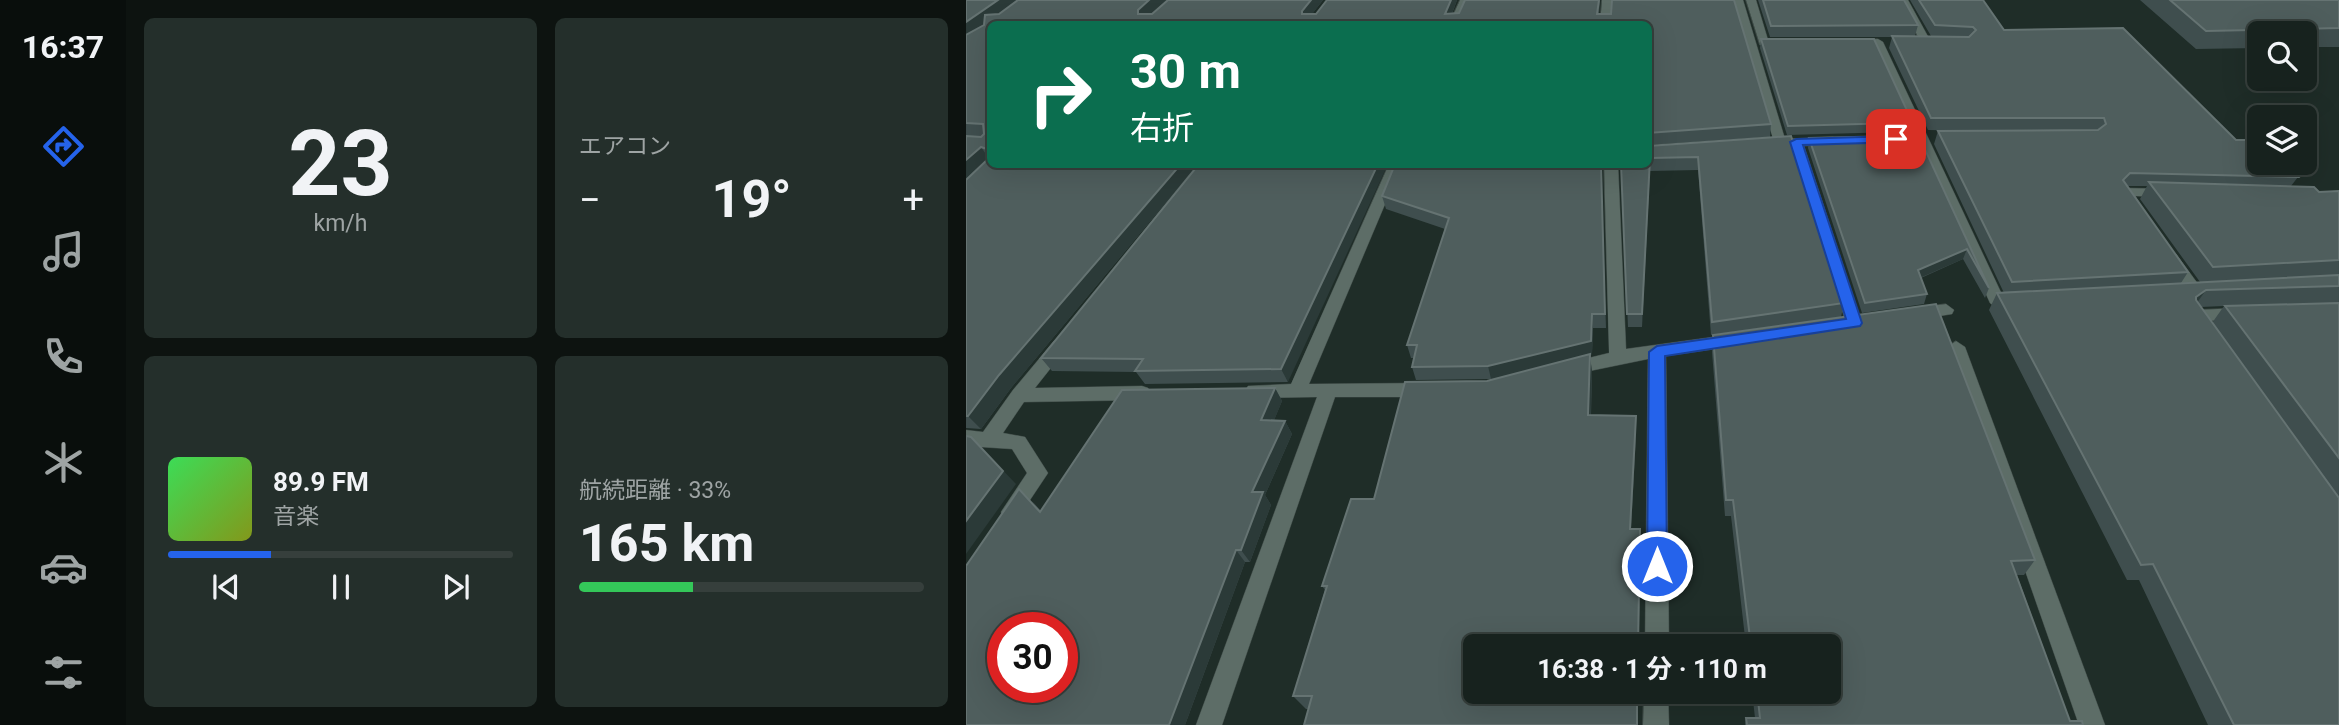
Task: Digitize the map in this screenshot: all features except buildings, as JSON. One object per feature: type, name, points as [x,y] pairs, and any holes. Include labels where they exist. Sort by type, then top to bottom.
[{"type":"street","points":[[1455,21],[1465,0]]},
{"type":"street","points":[[1605,21],[1607,0]]},
{"type":"street","points":[[1738,0],[1780,142]]},
{"type":"street","points":[[1751,0],[1764,43],[1789,43]]},
{"type":"street","points":[[1903,0],[1920,42],[1939,43]]},
{"type":"street","points":[[1840,43],[1884,42],[1929,137],[2000,303]]},
{"type":"street","points":[[1753,144],[1846,141]]},
{"type":"street","points":[[1796,142],[1854,323]]},
{"type":"street","points":[[1297,390],[1394,168]]},
{"type":"street","points":[[1611,168],[1618,357]]},
{"type":"street","points":[[2140,214],[2125,192],[2178,193]]},
{"type":"street","points":[[2164,247],[2202,291],[2169,293]]},
{"type":"street","points":[[1894,317],[1946,310]]},
{"type":"street","points":[[2210,339],[2194,316],[2260,314]]},
{"type":"street","points":[[988,440],[1019,395],[1070,332]]},
{"type":"street","points":[[1555,373],[1618,357],[1749,338]]},
{"type":"street","points":[[1956,347],[2092,725]]},
{"type":"street","points":[[1657,352],[1657,634]]},
{"type":"street","points":[[1241,391],[1437,390]]},
{"type":"street","points":[[1209,725],[1328,391]]},
{"type":"street","points":[[1019,395],[1158,393]]},
{"type":"street","points":[[966,438],[1018,442],[1038,473],[1002,525]]},
{"type":"street","points":[[1656,704],[1656,725]]},
{"type":"route","points":[[1657,566],[1657,352],[1854,323],[1796,142],[1896,139]]}]
